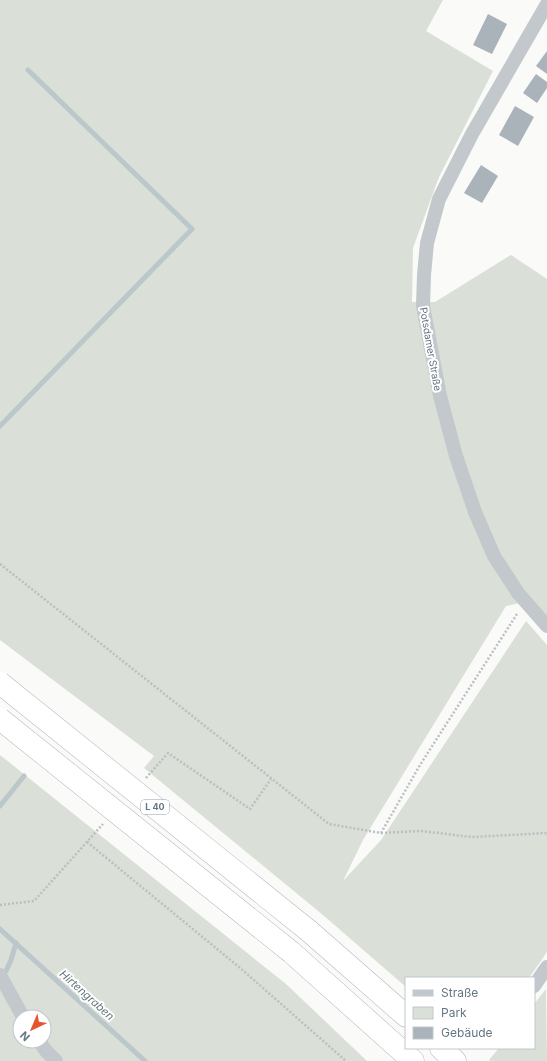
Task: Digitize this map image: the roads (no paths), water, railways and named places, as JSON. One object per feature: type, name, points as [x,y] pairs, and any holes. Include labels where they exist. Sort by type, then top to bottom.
[{"type":"highway","name":"L 40","points":[[0,683],[309,931],[405,1015]]},
{"type":"highway","name":"L 40","points":[[0,718],[291,952],[413,1061]]},
{"type":"highway","points":[[442,1049],[455,1061]]},
{"type":"street","name":"Potsdamer Straße","points":[[547,4],[472,134],[439,199],[427,243],[423,306],[426,331],[440,396],[456,456],[475,512],[494,556],[518,593],[547,626]]},
{"type":"street","points":[[535,985],[547,967]]},
{"type":"street","points":[[0,975],[19,1009]]},
{"type":"street","points":[[45,1049],[56,1061]]},
{"type":"waterway","points":[[0,426],[192,229],[28,70]]},
{"type":"waterway","name":"Hirtengraben","points":[[0,806],[24,776]]},
{"type":"waterway","name":"Hirtengraben","points":[[0,929],[145,1061]]},
{"type":"waterway","name":"Hirtengraben","points":[[6,971],[16,943]]}]
